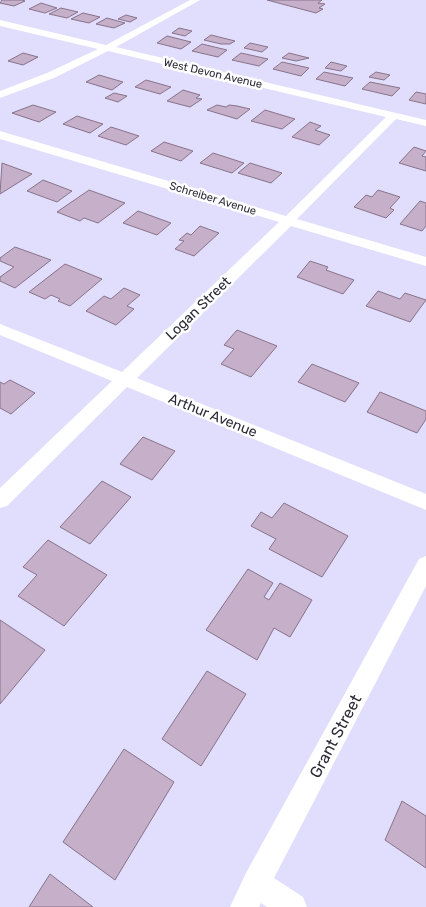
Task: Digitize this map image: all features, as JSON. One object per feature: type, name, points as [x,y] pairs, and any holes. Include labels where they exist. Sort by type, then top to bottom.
[{"type":"street","points":[[0,95],[33,84],[107,48],[196,0]]},
{"type":"street","name":"West Devon Avenue","points":[[0,23],[426,123]]},
{"type":"street","name":"Logan Street","points":[[0,500],[288,221],[394,115]]},
{"type":"street","name":"Schreiber Avenue","points":[[0,135],[426,262]]},
{"type":"street","name":"Arthur Avenue","points":[[0,329],[426,502]]},
{"type":"street","name":"Grant Street","points":[[250,895],[426,565]]},
{"type":"street","points":[[250,895],[293,907]]},
{"type":"building","points":[[2,0],[25,1],[14,6],[0,3]]},
{"type":"building","points":[[267,0],[322,0],[318,3],[325,4],[319,8],[323,9],[316,13]]},
{"type":"building","points":[[41,3],[57,8],[45,13],[29,9]]},
{"type":"building","points":[[61,8],[78,12],[67,18],[49,14]]},
{"type":"building","points":[[83,13],[100,17],[89,23],[71,19]]},
{"type":"building","points":[[126,15],[137,18],[130,22],[118,19]]},
{"type":"building","points":[[107,18],[125,23],[114,28],[96,24]]},
{"type":"building","points":[[179,28],[192,31],[185,36],[172,33]]},
{"type":"building","points":[[211,35],[235,41],[230,44],[221,44],[204,40]]},
{"type":"building","points":[[167,36],[191,42],[181,49],[157,43]]},
{"type":"building","points":[[250,43],[268,47],[262,52],[244,48]]},
{"type":"building","points":[[202,44],[227,50],[218,57],[192,51]]},
{"type":"building","points":[[23,53],[38,57],[23,65],[8,61]]},
{"type":"building","points":[[241,53],[268,59],[259,66],[232,60]]},
{"type":"building","points":[[289,53],[309,58],[296,61],[282,58]]},
{"type":"building","points":[[282,62],[309,68],[301,76],[273,69]]},
{"type":"building","points":[[331,62],[347,66],[341,71],[325,68]]},
{"type":"building","points":[[324,72],[353,78],[345,86],[316,79]]},
{"type":"building","points":[[376,72],[390,75],[384,80],[369,77]]},
{"type":"building","points":[[99,75],[123,82],[112,90],[86,82]]},
{"type":"building","points":[[146,80],[171,87],[160,94],[135,87]]},
{"type":"building","points":[[370,82],[400,88],[392,96],[362,89]]},
{"type":"building","points":[[183,90],[200,95],[196,98],[202,99],[190,107],[167,101]]},
{"type":"building","points":[[416,92],[426,94],[426,104],[409,100]]},
{"type":"building","points":[[114,93],[127,96],[118,102],[105,98]]},
{"type":"building","points":[[33,105],[56,112],[39,122],[12,113]]},
{"type":"building","points":[[217,105],[250,109],[237,119],[207,110]]},
{"type":"building","points":[[265,110],[295,119],[282,129],[251,121]]},
{"type":"building","points":[[77,116],[103,124],[90,133],[63,124]]},
{"type":"building","points":[[310,122],[321,126],[315,130],[330,135],[319,145],[292,137]]},
{"type":"building","points":[[111,127],[139,136],[126,145],[98,136]]},
{"type":"building","points":[[164,142],[193,151],[181,161],[151,151]]},
{"type":"building","points":[[414,147],[426,151],[422,156],[426,157],[426,171],[399,163]]},
{"type":"building","points":[[213,153],[244,163],[232,173],[200,163]]},
{"type":"building","points":[[2,163],[32,174],[0,194]]},
{"type":"building","points":[[250,163],[282,173],[271,183],[238,173]]},
{"type":"building","points":[[43,180],[72,191],[57,202],[27,191]]},
{"type":"building","points":[[89,190],[125,203],[98,223],[84,218],[80,221],[57,212]]},
{"type":"building","points":[[378,190],[400,197],[390,208],[394,210],[386,218],[354,207],[366,195],[372,197]]},
{"type":"building","points":[[420,201],[426,203],[426,226],[422,231],[400,224]]},
{"type":"building","points":[[138,211],[171,223],[157,235],[123,223]]},
{"type":"building","points":[[200,226],[219,233],[194,256],[175,249],[184,241],[179,240],[187,233],[191,235]]},
{"type":"building","points":[[15,247],[51,260],[15,288],[0,281],[0,277],[14,267],[0,261],[0,258]]},
{"type":"building","points":[[310,261],[328,267],[326,270],[354,280],[343,294],[297,277]]},
{"type":"building","points":[[65,264],[102,279],[70,306],[58,301],[60,299],[51,295],[45,299],[29,292]]},
{"type":"building","points":[[124,288],[140,295],[127,306],[134,309],[116,325],[86,311],[104,296],[111,299]]},
{"type":"building","points":[[378,291],[400,299],[405,293],[426,300],[410,322],[366,306]]},
{"type":"building","points":[[237,330],[277,346],[251,377],[221,364],[234,349],[224,345]]},
{"type":"building","points":[[312,364],[359,383],[345,402],[298,382]]},
{"type":"building","points":[[10,380],[35,393],[11,414],[0,408],[0,382],[4,384]]},
{"type":"building","points":[[380,392],[426,411],[426,419],[417,433],[367,412]]},
{"type":"building","points":[[143,437],[175,451],[152,480],[120,464]]},
{"type":"building","points":[[102,481],[131,497],[90,544],[60,527]]},
{"type":"building","points":[[284,503],[348,536],[322,577],[269,549],[276,539],[251,526],[261,512],[272,518]]},
{"type":"building","points":[[48,540],[107,575],[64,626],[18,596],[37,575],[23,567]]},
{"type":"building","points":[[248,569],[273,583],[264,597],[269,600],[280,583],[312,600],[290,637],[274,628],[257,660],[206,630]]},
{"type":"building","points":[[0,620],[45,650],[0,704]]},
{"type":"building","points":[[207,671],[246,694],[201,766],[162,739]]},
{"type":"building","points":[[124,749],[174,782],[115,880],[63,842]]},
{"type":"building","points":[[402,801],[426,816],[426,868],[385,840]]},
{"type":"building","points":[[50,874],[93,907],[29,907]]}]
